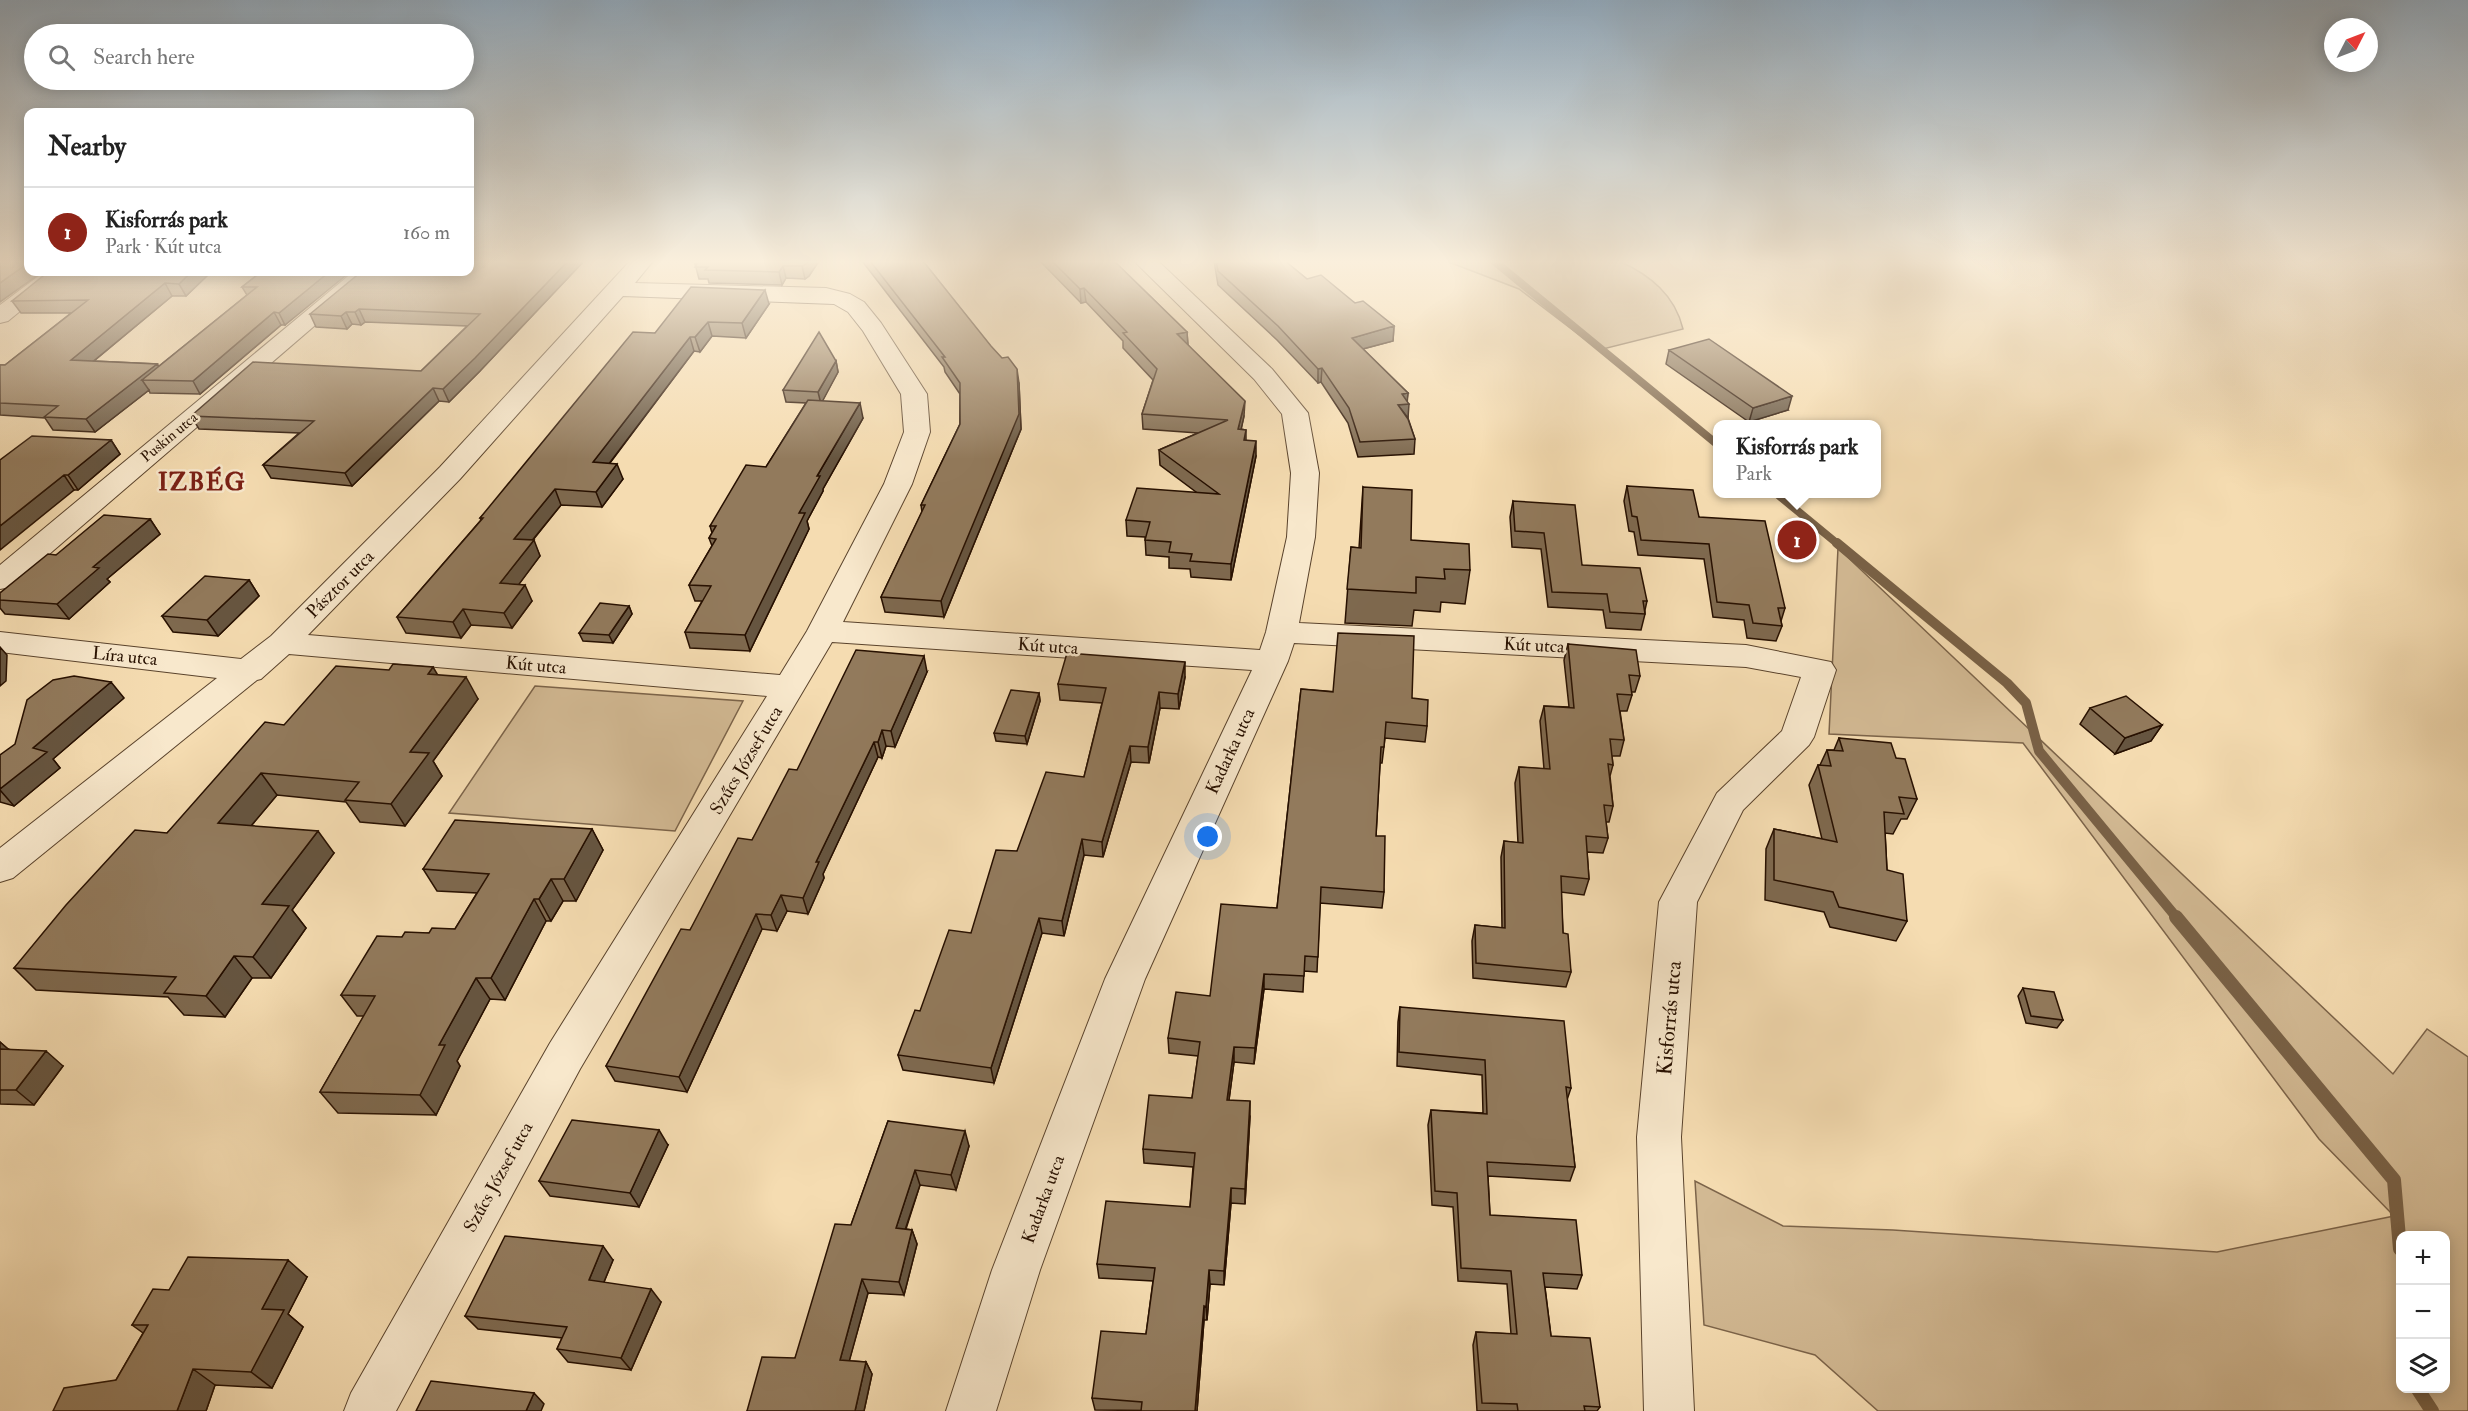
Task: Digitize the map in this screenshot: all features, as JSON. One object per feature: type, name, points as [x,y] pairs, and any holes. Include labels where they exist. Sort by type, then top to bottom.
[{"type":"street","name":"Puskin utca","points":[[0,580],[301,327]]},
{"type":"street","name":"Pásztor utca","points":[[0,868],[282,643],[450,473],[583,327]]},
{"type":"street","name":"Szűcs József utca","points":[[369,1411],[565,1056],[823,631],[898,484],[917,432],[914,394],[872,327]]},
{"type":"street","name":"Kadarka utca","points":[[971,1411],[1016,1270],[1125,979],[1277,647],[1301,537],[1305,473],[1295,414],[1263,374],[1214,327]]},
{"type":"street","name":"Kút utca","points":[[823,631],[1277,647],[1746,656],[1820,670]]},
{"type":"street","name":"Líra utca","points":[[0,642],[250,670]]},
{"type":"street","name":"Kút utca","points":[[282,643],[790,687]]},
{"type":"street","name":"Kisforrás utca","points":[[1669,1411],[1659,1137],[1678,902],[1730,802],[1797,737],[1820,670]]},
{"type":"shaded area","points":[[1569,327],[1682,327],[1683,329],[1599,350]]},
{"type":"shaded area","points":[[1838,548],[2393,1074],[2427,1029],[2468,1057],[2468,1411],[1878,1411],[1815,1355],[1704,1325],[1695,1181],[1783,1226],[1893,1230],[2217,1252],[2394,1216],[2319,1139],[2023,743],[1829,734]]},
{"type":"shaded area","points":[[535,686],[743,701],[675,831],[449,813]]},
{"type":"building","points":[[54,327],[111,327],[71,360],[157,364],[86,419],[44,417],[58,406],[0,403],[0,365],[5,365]]},
{"type":"building","points":[[208,327],[257,327],[193,381],[142,380]]},
{"type":"building","points":[[467,327],[505,327],[443,389],[433,388],[345,473],[263,465],[314,421],[191,416],[253,362],[421,371]]},
{"type":"building","points":[[660,327],[704,327],[695,337],[690,337],[593,462],[617,464],[596,492],[555,489],[514,539],[534,540],[500,583],[525,585],[504,613],[463,609],[453,622],[397,617],[483,518],[480,518],[633,332],[655,333]]},
{"type":"building","points":[[921,327],[976,327],[1002,358],[1008,357],[1017,369],[1019,414],[941,601],[881,597],[925,505],[921,505],[960,424],[960,383],[942,357],[945,357]]},
{"type":"building","points":[[1122,327],[1182,327],[1187,332],[1177,334],[1245,401],[1238,429],[1246,430],[1244,440],[1256,441],[1231,564],[1190,561],[1192,554],[1169,552],[1171,542],[1145,540],[1150,522],[1126,520],[1137,488],[1219,494],[1159,450],[1228,420],[1142,414],[1157,369],[1123,333],[1127,332]]},
{"type":"building","points":[[1279,327],[1391,327],[1352,338],[1408,393],[1402,394],[1409,404],[1398,405],[1408,419],[1415,439],[1360,442],[1349,408],[1322,368],[1318,369]]},
{"type":"building","points":[[819,332],[836,361],[818,392],[783,390]]},
{"type":"building","points":[[1709,339],[1792,396],[1753,408],[1669,350]]},
{"type":"building","points":[[808,400],[860,403],[817,476],[820,476],[799,513],[805,513],[745,635],[685,632],[711,586],[689,585],[716,539],[709,538],[716,526],[710,526],[746,465],[766,467]]},
{"type":"building","points":[[32,436],[111,440],[0,526],[0,460]]},
{"type":"building","points":[[1627,486],[1693,490],[1699,517],[1765,521],[1785,608],[1778,608],[1782,626],[1753,623],[1749,605],[1717,602],[1709,544],[1641,540],[1637,517],[1632,516]]},
{"type":"building","points":[[1363,487],[1412,490],[1411,540],[1469,544],[1470,570],[1444,569],[1445,579],[1416,577],[1416,593],[1347,589],[1351,547],[1361,548]]},
{"type":"building","points":[[1513,501],[1575,505],[1582,565],[1640,568],[1647,601],[1643,601],[1645,614],[1610,612],[1607,594],[1552,592],[1544,533],[1515,531]]},
{"type":"building","points":[[104,515],[150,519],[93,567],[99,568],[57,604],[0,600],[0,593],[48,554],[56,555]]},
{"type":"building","points":[[205,576],[249,580],[207,620],[162,616]]},
{"type":"building","points":[[600,603],[629,606],[609,635],[579,633]]},
{"type":"building","points":[[1338,633],[1414,636],[1412,698],[1428,700],[1427,726],[1386,722],[1384,747],[1381,747],[1376,836],[1385,836],[1384,892],[1321,887],[1318,957],[1305,956],[1304,976],[1264,974],[1255,1048],[1234,1047],[1227,1100],[1250,1101],[1245,1189],[1231,1188],[1224,1271],[1209,1270],[1195,1411],[1141,1411],[1142,1402],[1092,1398],[1101,1331],[1146,1334],[1155,1268],[1097,1264],[1106,1201],[1190,1207],[1195,1153],[1143,1149],[1149,1095],[1192,1098],[1200,1042],[1168,1038],[1176,992],[1210,996],[1221,904],[1277,908],[1301,689],[1333,692]]},
{"type":"building","points":[[1568,644],[1636,650],[1640,676],[1629,675],[1632,695],[1617,694],[1624,740],[1610,739],[1613,765],[1608,764],[1613,806],[1604,805],[1608,838],[1586,836],[1589,879],[1561,876],[1563,933],[1568,934],[1571,972],[1476,963],[1475,925],[1505,928],[1504,841],[1523,843],[1519,767],[1550,769],[1544,706],[1574,708]]},
{"type":"building","points":[[856,650],[924,656],[891,731],[882,730],[878,742],[874,742],[816,862],[819,862],[803,898],[781,895],[771,915],[756,914],[679,1077],[606,1066],[681,929],[690,930],[738,838],[752,840],[789,769],[797,770]]},
{"type":"building","points":[[1067,653],[1185,662],[1178,694],[1159,692],[1148,747],[1130,746],[1102,842],[1082,839],[1062,921],[1039,918],[991,1068],[898,1055],[915,1010],[920,1011],[949,930],[971,933],[996,850],[1017,851],[1046,772],[1084,777],[1106,688],[1058,684]]},
{"type":"building","points":[[393,664],[433,667],[428,674],[466,677],[410,752],[429,753],[391,804],[345,800],[359,782],[261,773],[218,823],[318,831],[262,904],[289,906],[253,957],[234,956],[206,996],[164,993],[176,977],[14,968],[66,905],[135,830],[167,833],[265,722],[284,725],[336,666],[389,670]]},
{"type":"building","points":[[74,676],[111,682],[33,748],[47,752],[0,789],[0,755],[15,744],[27,700],[53,680]]},
{"type":"building","points":[[1011,690],[1039,693],[1025,736],[994,733]]},
{"type":"building","points":[[2126,696],[2162,725],[2125,738],[2090,708]]},
{"type":"building","points":[[1839,738],[1891,743],[1896,758],[1905,759],[1917,799],[1899,797],[1904,814],[1884,812],[1887,870],[1903,874],[1907,921],[1839,907],[1833,892],[1774,880],[1774,829],[1837,842],[1818,765],[1831,766],[1827,750],[1843,751]]},
{"type":"building","points":[[455,820],[592,829],[564,879],[551,879],[539,899],[534,899],[491,978],[476,978],[439,1045],[445,1045],[420,1095],[320,1092],[375,996],[341,995],[377,936],[402,937],[405,932],[429,933],[432,928],[455,929],[489,874],[423,869]]},
{"type":"building","points":[[2023,988],[2054,992],[2063,1020],[2031,1016]]},
{"type":"building","points":[[1400,1007],[1564,1021],[1571,1088],[1566,1087],[1575,1167],[1487,1162],[1490,1215],[1576,1220],[1582,1275],[1543,1273],[1551,1336],[1590,1338],[1600,1407],[1584,1406],[1585,1411],[1518,1411],[1517,1404],[1482,1403],[1476,1332],[1517,1334],[1511,1271],[1461,1268],[1457,1193],[1435,1191],[1431,1110],[1487,1114],[1485,1060],[1399,1052]]},
{"type":"building","points":[[0,1049],[46,1051],[16,1090],[0,1090]]},
{"type":"building","points":[[572,1120],[659,1130],[630,1193],[539,1181]]},
{"type":"building","points":[[888,1121],[965,1131],[951,1175],[915,1170],[896,1228],[912,1230],[899,1282],[862,1279],[840,1360],[866,1362],[855,1411],[747,1411],[762,1357],[795,1358],[835,1224],[851,1225]]},
{"type":"building","points":[[505,1236],[603,1246],[589,1280],[651,1289],[621,1358],[557,1349],[567,1327],[465,1316]]},
{"type":"building","points":[[188,1257],[288,1260],[262,1309],[284,1310],[251,1372],[193,1369],[177,1411],[53,1411],[64,1388],[116,1380],[148,1325],[132,1325],[153,1289],[169,1290]]},
{"type":"building","points":[[431,1381],[534,1393],[526,1411],[416,1411]]},
{"type":"waterway","points":[[1574,327],[1713,441]]},
{"type":"waterway","points":[[1782,498],[1839,545]]},
{"type":"waterway","points":[[1837,543],[2007,683],[2026,703],[2039,751],[2177,918]]},
{"type":"waterway","points":[[2176,917],[2394,1180],[2398,1231]]},
{"type":"waterway","points":[[2420,1393],[2432,1411]]},
{"type":"place","name":"Kisforrás park","points":[[1797,540]]},
{"type":"district","name":"IZBÉG","points":[[202,482]]}]
